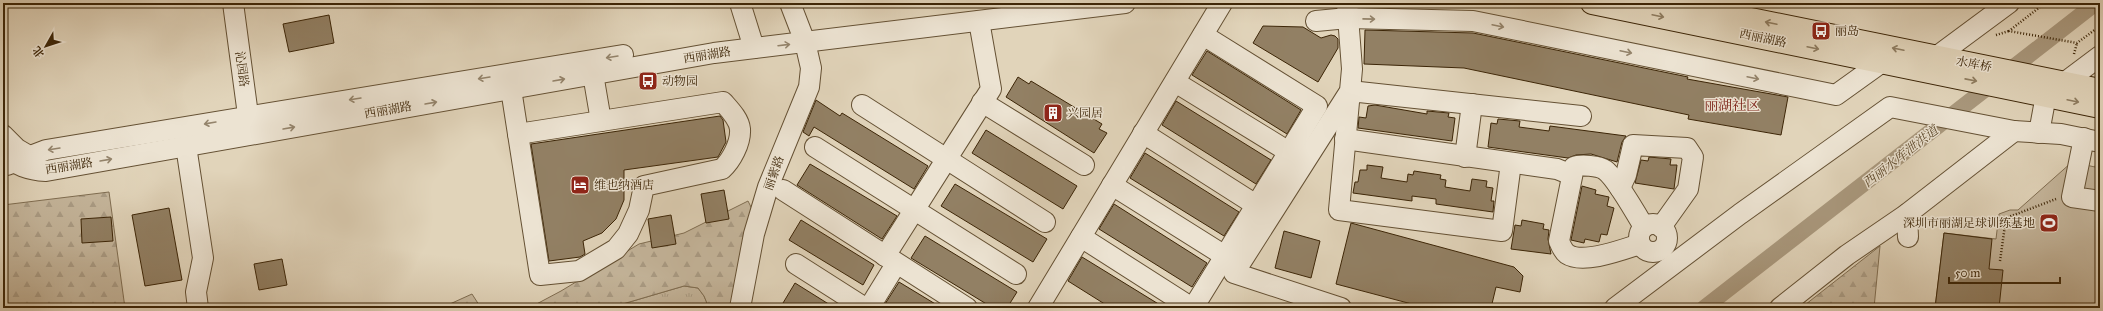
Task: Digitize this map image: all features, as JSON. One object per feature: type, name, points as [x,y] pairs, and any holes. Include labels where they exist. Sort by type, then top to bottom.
[{"type":"main road","name":"西丽湖路","points":[[1592,3],[1882,62],[1935,65]]},
{"type":"main road","name":"西丽湖路","points":[[1672,3],[1935,65]]},
{"type":"main road","name":"水库桥","points":[[1935,65],[2009,80]]},
{"type":"main road","points":[[2009,80],[2064,83],[2100,90]]},
{"type":"main road","points":[[2009,80],[2046,95],[2100,106]]},
{"type":"street","name":"沁园路","points":[[232,3],[249,126]]},
{"type":"street","points":[[740,3],[752,42]]},
{"type":"street","name":"丽紫路","points":[[740,308],[754,234],[768,186],[809,87],[811,68],[803,36],[790,3]]},
{"type":"street","name":"西丽湖路","points":[[803,36],[1011,3]]},
{"type":"street","name":"西丽湖路","points":[[12,160],[32,170],[46,171],[186,146],[249,126],[752,42],[803,36],[979,21],[1125,3]]},
{"type":"street","points":[[1046,305],[1081,237],[1222,3]]},
{"type":"street","points":[[1935,65],[2009,3]]},
{"type":"street","points":[[1347,11],[1352,69],[1339,210],[1502,231],[1511,163]]},
{"type":"street","points":[[1316,21],[1347,11],[1473,21],[1836,95],[1882,62]]},
{"type":"street","points":[[869,308],[914,210],[991,89],[979,21]]},
{"type":"street","points":[[1081,237],[1193,308],[1318,106],[1203,35]]},
{"type":"street","name":"西丽湖路","points":[[12,160],[46,150],[249,126],[511,89],[714,53],[752,42]]},
{"type":"street","points":[[2064,83],[2100,56]]},
{"type":"street","points":[[593,74],[601,121]]},
{"type":"street","points":[[1174,82],[1289,152]]},
{"type":"street","points":[[511,89],[518,134],[540,275],[579,271],[616,249],[628,234],[639,210],[644,186],[722,169],[731,161],[740,130],[733,112],[723,102],[518,134]]},
{"type":"street","points":[[1350,91],[1581,116]]},
{"type":"street","points":[[1341,308],[1234,272],[1350,91]]},
{"type":"street","points":[[2039,132],[2046,95]]},
{"type":"street","points":[[982,102],[1084,165]]},
{"type":"street","points":[[1466,156],[1472,104]]},
{"type":"street","points":[[862,105],[1045,222]]},
{"type":"street","points":[[1615,308],[1740,214],[1890,107],[2014,131],[2061,134],[2092,140],[2072,197],[2100,201]]},
{"type":"street","points":[[1780,308],[1847,255],[1907,214],[2014,131]]},
{"type":"street","points":[[1144,133],[1256,205]]},
{"type":"street","points":[[3,135],[17,148],[12,160]]},
{"type":"street","points":[[1345,140],[1557,169],[1572,175]]},
{"type":"street","points":[[1620,188],[1626,175],[1633,145],[1687,148],[1693,157],[1688,189],[1648,232],[1613,253],[1574,258],[1562,250],[1560,241],[1572,175],[1574,167],[1579,165],[1605,170],[1620,188],[1648,232],[1645,250],[1653,252],[1660,250],[1672,266]]},
{"type":"street","points":[[186,146],[203,258],[196,292],[198,308]]},
{"type":"street","points":[[815,147],[1016,274]]},
{"type":"street","points":[[1112,185],[1225,256]]},
{"type":"street","points":[[783,190],[889,263],[967,308]]},
{"type":"street","points":[[1907,214],[1908,237]]},
{"type":"street","points":[[796,264],[865,308]]},
{"type":"path","points":[[2045,3],[2009,31],[2078,43],[2100,26]]},
{"type":"path","points":[[2000,261],[2006,218],[2053,200],[2072,197]]},
{"type":"path","points":[[1848,308],[1853,305],[1876,308]]},
{"type":"green space","name":"深圳市丽湖足球训练基地","points":[[2098,152],[2100,152],[2100,308],[1935,308],[1944,233],[1996,239],[1999,214],[2010,210],[2018,210],[2072,162],[2095,167]]},
{"type":"green space","points":[[109,192],[125,308],[3,308],[3,205]]},
{"type":"green space","points":[[748,201],[754,213],[737,308],[709,308],[704,296],[698,288],[684,286],[609,308],[529,308],[561,291],[639,244],[684,233]]},
{"type":"green space","points":[[1880,246],[1874,308],[1801,308]]},
{"type":"green space","points":[[684,286],[698,288],[704,296],[709,308],[609,308]]},
{"type":"green space","points":[[472,294],[481,308],[441,308]]},
{"type":"building","points":[[329,15],[334,43],[289,52],[283,24]]},
{"type":"building","points":[[1263,26],[1303,27],[1321,38],[1331,35],[1338,39],[1338,48],[1318,82],[1253,43]]},
{"type":"building","points":[[1365,30],[1473,33],[1688,77],[1687,79],[1788,97],[1781,135],[1688,119],[1689,115],[1464,68],[1364,64]]},
{"type":"building","points":[[1207,51],[1301,110],[1287,134],[1192,75]]},
{"type":"building","name":"兴园居","points":[[1018,77],[1029,84],[1031,81],[1102,124],[1099,129],[1107,133],[1094,153],[1006,97]]},
{"type":"building","points":[[816,100],[840,116],[842,113],[928,166],[914,189],[814,127],[809,136],[803,132]]},
{"type":"building","points":[[1176,101],[1271,160],[1256,184],[1162,125]]},
{"type":"building","points":[[1375,105],[1427,114],[1427,111],[1449,113],[1448,117],[1455,118],[1452,141],[1358,128],[1359,117],[1366,118],[1368,106]]},
{"type":"building","name":"维也纳酒店","points":[[720,116],[723,120],[726,142],[718,157],[624,170],[624,200],[616,219],[602,233],[583,241],[585,254],[580,257],[549,261],[531,144]]},
{"type":"building","points":[[1498,119],[1520,121],[1519,127],[1549,131],[1550,126],[1626,136],[1622,142],[1617,162],[1591,154],[1576,155],[1568,158],[1488,147],[1491,123],[1497,124]]},
{"type":"building","points":[[986,130],[1077,186],[1063,209],[972,153]]},
{"type":"building","points":[[1145,153],[1239,212],[1224,236],[1130,178]]},
{"type":"building","points":[[1649,157],[1671,159],[1670,165],[1677,165],[1674,189],[1635,183],[1641,160],[1648,161]]},
{"type":"building","points":[[810,164],[897,216],[882,239],[797,185]]},
{"type":"building","points":[[1367,165],[1383,167],[1381,178],[1407,182],[1408,174],[1413,175],[1414,171],[1441,175],[1440,179],[1446,180],[1445,187],[1470,191],[1472,179],[1487,181],[1486,187],[1493,188],[1491,201],[1494,201],[1493,212],[1436,204],[1436,199],[1412,196],[1412,201],[1353,193],[1355,182],[1358,182],[1360,170],[1367,170]]},
{"type":"building","points":[[955,184],[1047,239],[1033,262],[941,206]]},
{"type":"building","points":[[1582,186],[1596,190],[1595,194],[1609,197],[1607,206],[1614,208],[1607,235],[1601,234],[1599,242],[1585,239],[1584,243],[1571,240]]},
{"type":"building","points":[[724,190],[729,219],[706,223],[701,194]]},
{"type":"building","points":[[1114,204],[1207,263],[1192,287],[1099,229]]},
{"type":"building","points":[[169,208],[182,280],[145,286],[132,215]]},
{"type":"building","points":[[671,215],[676,244],[652,248],[648,219]]},
{"type":"building","points":[[111,217],[113,241],[82,243],[81,219]]},
{"type":"building","points":[[801,220],[874,265],[863,285],[789,240]]},
{"type":"building","points":[[1522,220],[1544,224],[1543,229],[1549,230],[1548,239],[1551,254],[1511,249],[1515,225],[1521,226]]},
{"type":"building","points":[[1351,223],[1514,267],[1523,276],[1520,292],[1496,287],[1491,308],[1427,308],[1336,284]]},
{"type":"building","points":[[1284,231],[1320,241],[1311,278],[1275,268]]},
{"type":"building","points":[[1944,233],[1992,239],[1989,269],[2003,270],[1999,308],[1935,308]]},
{"type":"building","points":[[925,236],[1017,292],[1007,308],[993,308],[911,258]]},
{"type":"building","points":[[1082,257],[1165,308],[1111,308],[1068,281]]},
{"type":"building","points":[[282,259],[287,285],[259,290],[254,264]]},
{"type":"building","points":[[899,282],[942,308],[890,308],[885,304]]},
{"type":"building","points":[[795,283],[835,308],[780,308]]},
{"type":"waterway","name":"西丽水库泄洪道","points":[[1704,308],[2096,3]]},
{"type":"place","name":"丽岛","points":[[1821,31]]},
{"type":"place","name":"动物园","points":[[648,81]]},
{"type":"place","name":"兴园居","points":[[1053,113]]},
{"type":"place","name":"维也纳酒店","points":[[580,185]]},
{"type":"place","name":"深圳市丽湖足球训练基地","points":[[2049,223]]},
{"type":"district","name":"丽湖社区","points":[[1732,105]]}]
